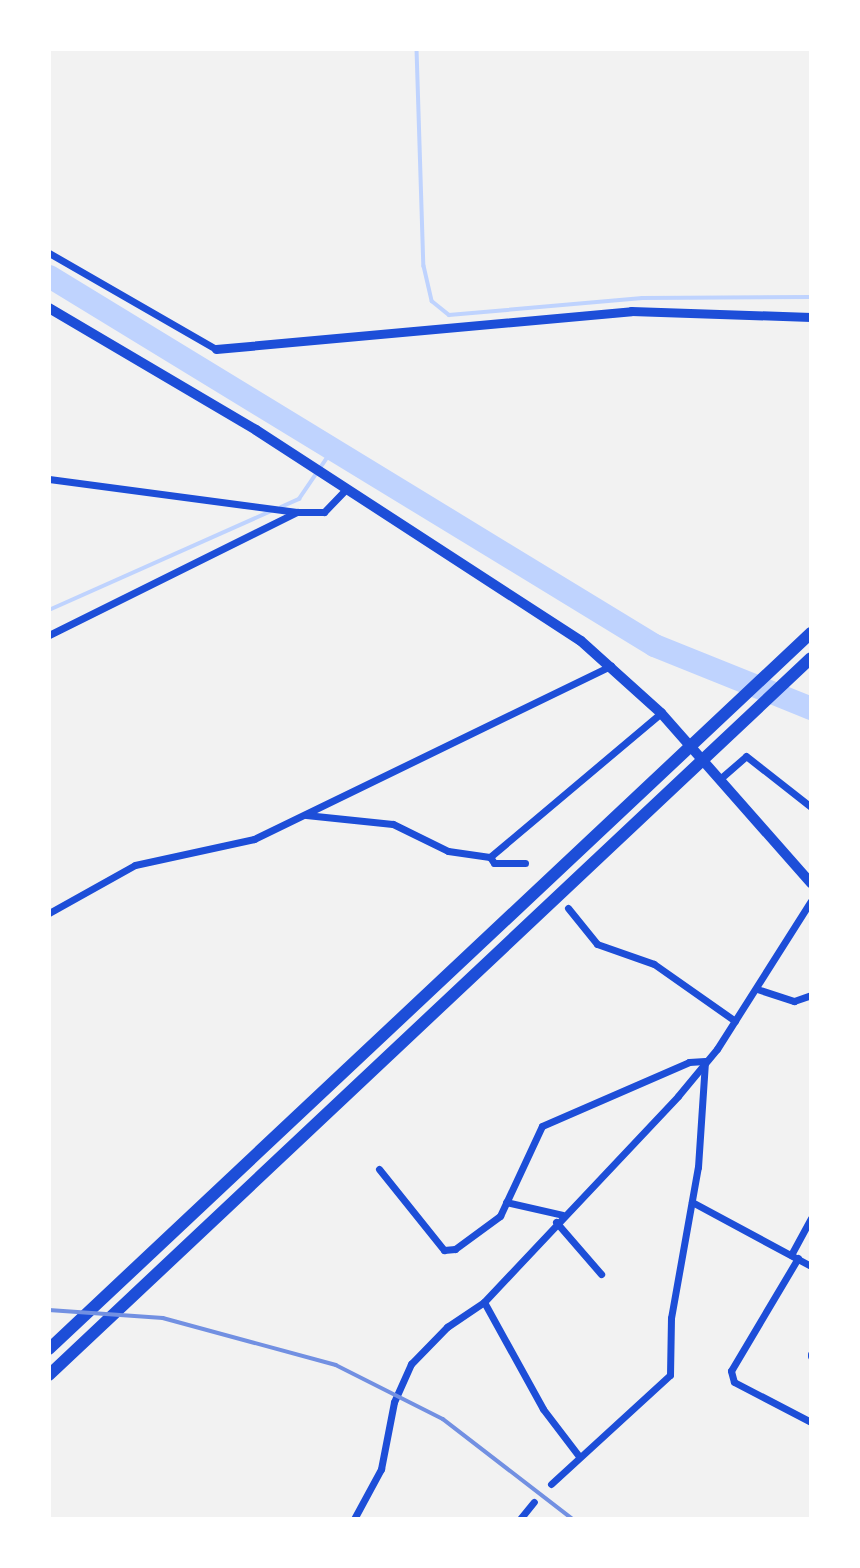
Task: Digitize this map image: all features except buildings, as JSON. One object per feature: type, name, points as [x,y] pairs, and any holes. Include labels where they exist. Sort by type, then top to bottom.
[{"type":"highway","points":[[49,1349],[769,666],[811,632]]},
{"type":"highway","points":[[49,1375],[694,762],[811,658]]},
{"type":"main road","points":[[49,308],[347,488],[612,666],[722,778],[811,883]]},
{"type":"street","points":[[49,253],[216,349],[631,311],[811,317]]},
{"type":"street","points":[[49,480],[297,512],[324,512],[347,488]]},
{"type":"street","points":[[49,635],[297,512]]},
{"type":"street","points":[[49,913],[135,865],[208,854],[306,815],[612,666]]},
{"type":"street","points":[[490,857],[661,713]]},
{"type":"street","points":[[722,778],[746,756],[811,807]]},
{"type":"street","points":[[306,815],[393,824],[448,851],[490,857],[494,863],[525,863]]},
{"type":"street","points":[[354,1519],[381,1469],[394,1402],[411,1364],[447,1327],[484,1302],[705,1061],[757,989],[811,901]]},
{"type":"street","points":[[568,908],[597,944],[654,964],[735,1021]]},
{"type":"street","points":[[757,989],[794,1001],[811,995]]},
{"type":"street","points":[[379,1169],[444,1250],[500,1216],[542,1126],[689,1062],[705,1061]]},
{"type":"street","points":[[551,1484],[578,1455],[670,1376],[671,1318],[692,1202],[705,1061]]},
{"type":"street","points":[[506,1202],[562,1215]]},
{"type":"street","points":[[692,1202],[811,1266]]},
{"type":"street","points":[[811,1219],[794,1257],[731,1371],[734,1382],[811,1422]]},
{"type":"street","points":[[556,1222],[601,1274]]},
{"type":"street","points":[[484,1302],[543,1409],[578,1455]]},
{"type":"street","points":[[520,1519],[534,1502]]},
{"type":"waterway","points":[[417,49],[424,266],[432,301],[449,315],[642,298],[811,297]]},
{"type":"waterway","points":[[49,276],[654,645],[811,708]]},
{"type":"waterway","points":[[281,507],[299,499],[333,449]]},
{"type":"waterway","points":[[49,610],[274,510]]},
{"type":"railway","points":[[49,1310],[163,1318],[336,1365],[443,1419],[573,1519]]}]
